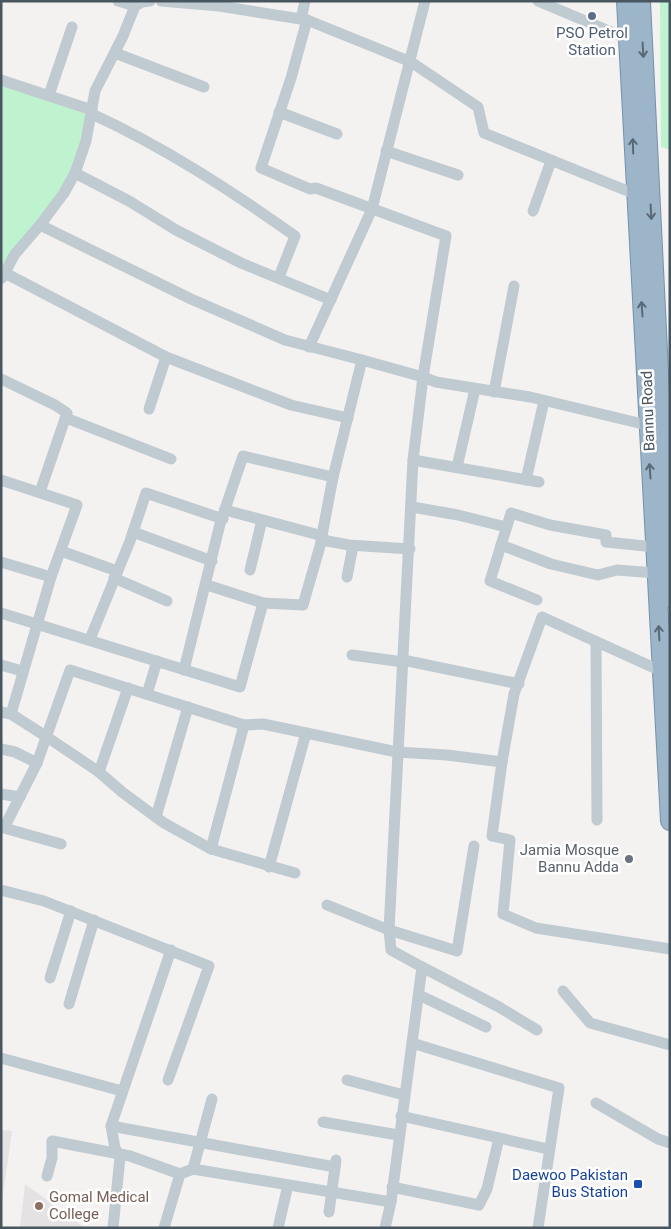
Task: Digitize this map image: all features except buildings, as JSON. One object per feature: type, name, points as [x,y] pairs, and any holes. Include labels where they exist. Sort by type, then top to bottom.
[{"type":"highway","name":"Bannu Road","points":[[626,1],[635,194],[647,386],[647,425],[670,598]]},
{"type":"highway","name":"Bannu Road","points":[[641,1],[664,554],[656,573],[670,822]]},
{"type":"street","points":[[118,1],[137,4],[150,1]]},
{"type":"street","points":[[161,1],[219,3],[304,19],[411,62],[478,107],[484,133],[635,194]]},
{"type":"street","points":[[266,13],[268,1]]},
{"type":"street","points":[[305,1],[304,19],[279,112],[260,168],[310,189],[316,188],[446,236],[423,377],[413,460],[410,549],[397,752],[390,930],[391,950],[499,1007],[537,1030]]},
{"type":"street","points":[[309,347],[372,209],[425,1]]},
{"type":"street","points":[[538,1],[628,39]]},
{"type":"street","points":[[137,4],[95,91],[92,112],[75,173],[64,193],[15,254],[3,276],[166,357],[291,405],[348,418]]},
{"type":"street","points":[[49,95],[72,27]]},
{"type":"street","points":[[115,52],[204,88]]},
{"type":"street","points":[[1,80],[49,95],[92,112],[161,149],[243,200],[295,236],[279,277]]},
{"type":"street","points":[[279,112],[337,134]]},
{"type":"street","points":[[386,151],[458,175]]},
{"type":"street","points":[[533,211],[551,161]]},
{"type":"street","points":[[75,173],[129,200],[176,230],[241,263],[332,300]]},
{"type":"street","points":[[40,225],[191,300],[285,340],[436,382],[544,400],[647,425]]},
{"type":"street","points":[[494,392],[514,286]]},
{"type":"street","points":[[149,409],[166,357]]},
{"type":"street","points":[[206,585],[263,604],[304,605],[322,538],[333,477],[362,360]]},
{"type":"street","points":[[1,379],[55,405],[67,413],[40,492]]},
{"type":"street","points":[[457,467],[475,389]]},
{"type":"street","points":[[526,480],[544,400]]},
{"type":"street","points":[[66,418],[172,459]]},
{"type":"street","points":[[184,670],[224,515],[243,456],[333,477]]},
{"type":"street","points":[[413,460],[539,482]]},
{"type":"street","points":[[1,480],[77,505],[51,577],[22,671],[6,713],[47,737],[99,772],[156,817],[211,849],[268,867],[295,873]]},
{"type":"street","points":[[90,639],[133,532],[146,492],[224,515],[262,520],[353,546],[410,549]]},
{"type":"street","points":[[412,507],[458,515],[506,528]]},
{"type":"street","points":[[537,600],[490,581],[511,513],[550,525],[606,535],[606,542],[664,554]]},
{"type":"street","points":[[250,570],[262,520]]},
{"type":"street","points":[[133,532],[212,561]]},
{"type":"street","points":[[501,545],[550,564],[598,576],[617,570],[656,573]]},
{"type":"street","points":[[347,577],[353,546]]},
{"type":"street","points":[[60,551],[168,601]]},
{"type":"street","points":[[1,562],[51,577]]},
{"type":"street","points":[[1,613],[240,687],[263,604]]},
{"type":"street","points":[[661,671],[542,617],[514,694],[492,836],[510,840],[503,914],[536,928],[670,949]]},
{"type":"street","points":[[596,642],[597,820]]},
{"type":"street","points":[[352,655],[403,661],[519,684]]},
{"type":"street","points":[[148,694],[157,661]]},
{"type":"street","points":[[1,666],[22,671]]},
{"type":"street","points":[[61,844],[4,828],[38,763],[70,670],[244,725],[263,724],[397,752],[447,755],[502,762]]},
{"type":"street","points":[[99,772],[128,688]]},
{"type":"street","points":[[156,817],[188,707]]},
{"type":"street","points":[[211,849],[244,725]]},
{"type":"street","points":[[268,867],[306,733]]},
{"type":"street","points":[[1,749],[15,752],[38,763]]},
{"type":"street","points":[[1,794],[20,797]]},
{"type":"street","points":[[327,905],[390,930],[457,951],[474,846]]},
{"type":"street","points":[[1,890],[44,900],[210,966],[168,1080]]},
{"type":"street","points":[[50,978],[71,911]]},
{"type":"street","points":[[69,1004],[94,920]]},
{"type":"street","points":[[113,1228],[120,1157],[111,1126],[171,950]]},
{"type":"street","points":[[385,1228],[391,1202],[398,1135],[422,967]]},
{"type":"street","points":[[563,991],[590,1023],[670,1044]]},
{"type":"street","points":[[419,995],[486,1027]]},
{"type":"street","points":[[412,1044],[559,1088],[552,1137],[548,1149],[538,1228]]},
{"type":"street","points":[[1,1058],[122,1091]]},
{"type":"street","points":[[347,1080],[404,1095]]},
{"type":"street","points":[[193,1169],[212,1099]]},
{"type":"street","points":[[596,1103],[658,1139],[670,1143]]},
{"type":"street","points":[[401,1116],[548,1149]]},
{"type":"street","points":[[323,1122],[398,1135]]},
{"type":"street","points":[[111,1126],[200,1143],[335,1163],[329,1212]]},
{"type":"street","points":[[392,1187],[479,1205],[487,1189],[498,1138]]},
{"type":"street","points":[[47,1176],[52,1158],[52,1142],[118,1153],[180,1174],[193,1169],[391,1202]]},
{"type":"street","points":[[164,1228],[180,1174]]},
{"type":"street","points":[[278,1228],[288,1185]]},
{"type":"shaded area","points":[[1,1130],[12,1131],[1,1209]]},
{"type":"shaded area","name":"Gomal Medical College","points":[[25,1184],[85,1228],[20,1228]]},
{"type":"green space","points":[[660,1],[670,1],[670,150],[661,147]]},
{"type":"green space","points":[[1,84],[86,114],[77,157],[61,188],[1,269]]},
{"type":"place","name":"PSO Petrol Station","points":[[592,16]]},
{"type":"place","name":"Jamia Mosque Bannu Adda","points":[[629,859]]},
{"type":"place","name":"Daewoo Pakistan Bus Station","points":[[638,1184]]},
{"type":"place","name":"Gomal Medical College","points":[[39,1206]]}]
